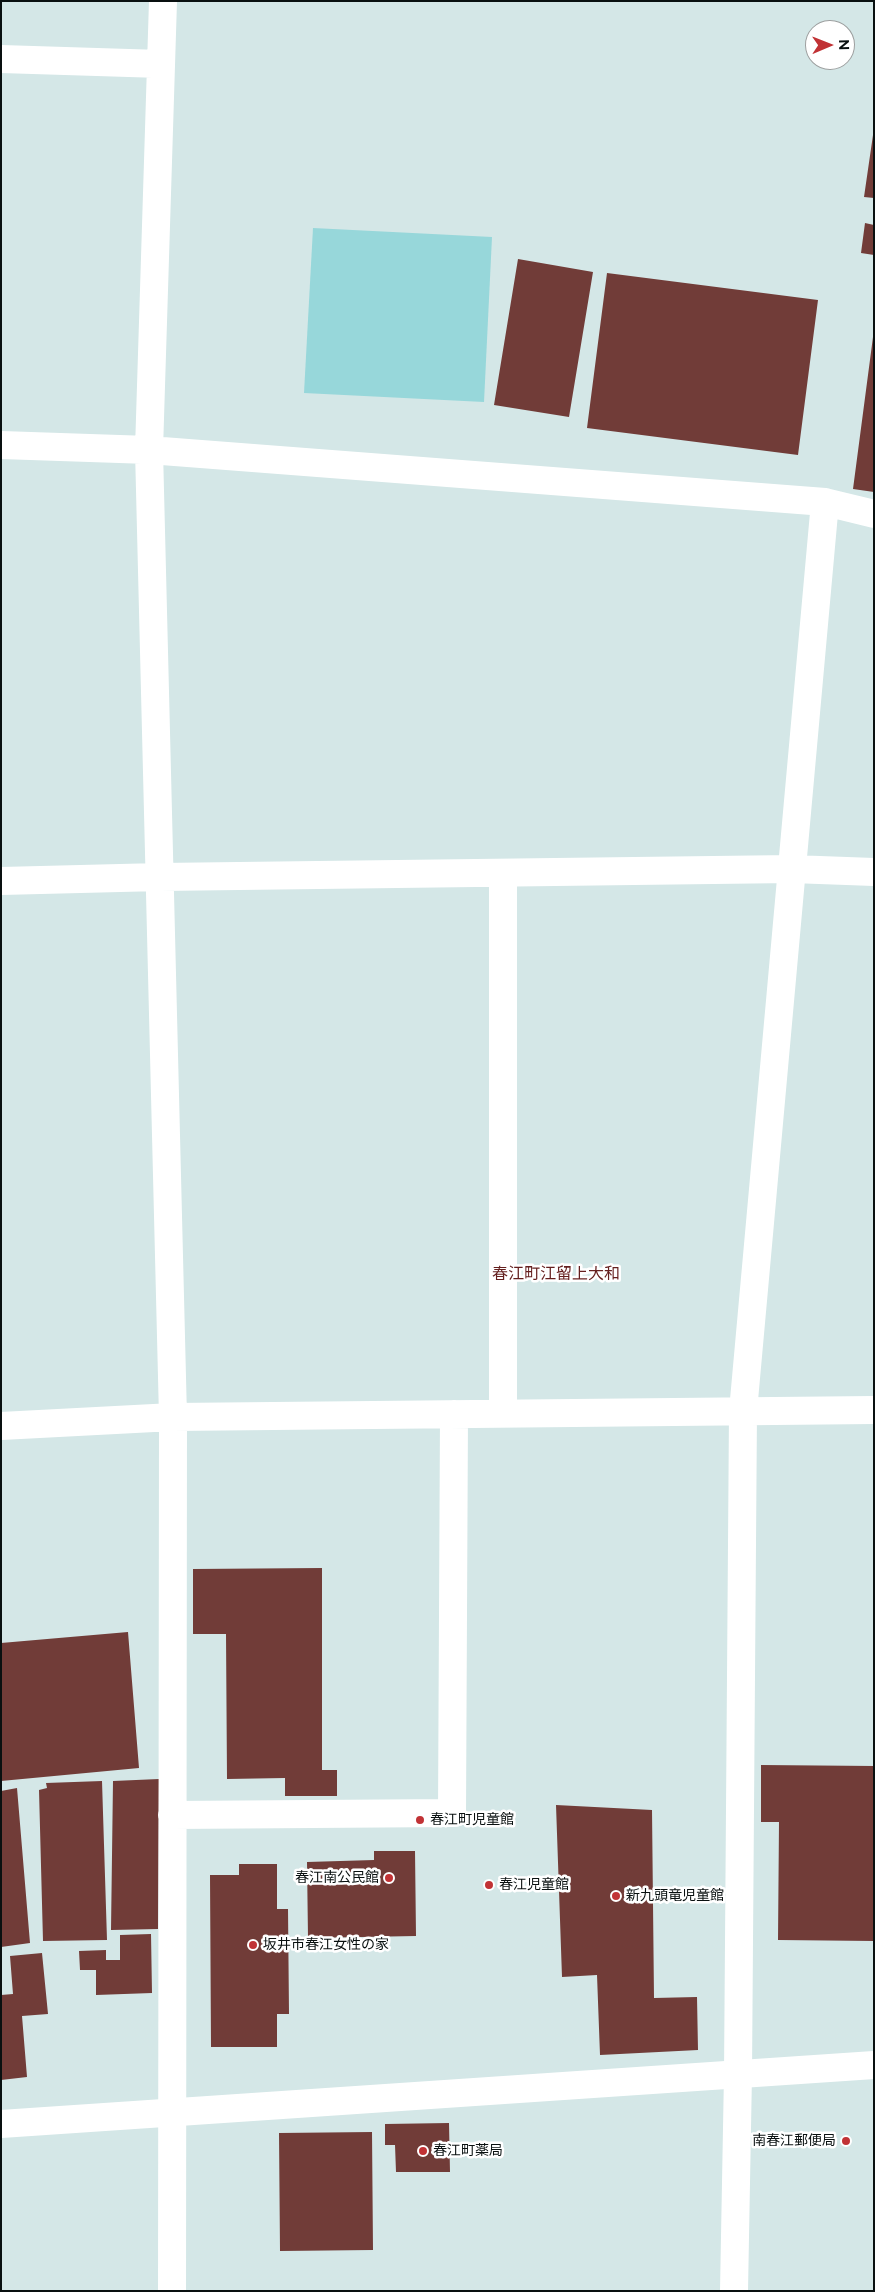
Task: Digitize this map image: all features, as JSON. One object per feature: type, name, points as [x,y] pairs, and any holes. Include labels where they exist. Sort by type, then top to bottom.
[{"type":"street","points":[[163,1],[149,450],[173,1417],[172,2291]]},
{"type":"street","points":[[1,59],[161,64]]},
{"type":"street","points":[[1,446],[149,450],[825,502],[874,514]]},
{"type":"street","points":[[734,2291],[738,2074],[743,1411],[825,502]]},
{"type":"street","points":[[1,881],[160,877],[792,869],[874,872]]},
{"type":"street","points":[[503,873],[503,1413]]},
{"type":"street","points":[[1,1426],[173,1417],[874,1410]]},
{"type":"street","points":[[172,1815],[452,1813],[454,1414]]},
{"type":"street","points":[[1,2124],[874,2065]]},
{"type":"shaded area","points":[[313,228],[492,237],[484,402],[304,393]]},
{"type":"building","points":[[874,135],[874,198],[864,197]]},
{"type":"building","points":[[865,223],[874,225],[874,255],[861,253]]},
{"type":"building","points":[[518,259],[593,272],[569,417],[494,405]]},
{"type":"building","points":[[607,273],[818,300],[798,455],[587,428]]},
{"type":"building","points":[[874,337],[874,492],[853,489]]},
{"type":"building","points":[[322,1568],[322,1770],[337,1770],[337,1796],[285,1796],[285,1778],[227,1779],[226,1634],[193,1634],[193,1569]]},
{"type":"building","points":[[128,1632],[139,1768],[1,1781],[1,1643]]},
{"type":"building","points":[[761,1765],[874,1766],[874,1941],[778,1940],[779,1822],[761,1822]]},
{"type":"building","points":[[159,1779],[158,1929],[111,1930],[113,1781]]},
{"type":"building","points":[[102,1781],[107,1940],[43,1941],[39,1790],[47,1788],[46,1783]]},
{"type":"building","points":[[17,1788],[30,1943],[1,1947],[1,1791]]},
{"type":"building","points":[[556,1805],[652,1810],[654,1998],[697,1997],[698,2050],[600,2055],[597,1975],[562,1977]]},
{"type":"building","points":[[374,1851],[415,1851],[416,1936],[308,1938],[307,1862],[374,1860]]},
{"type":"building","points":[[239,1864],[277,1864],[277,1909],[288,1909],[289,2014],[277,2014],[277,2047],[211,2047],[210,1875],[239,1875]]},
{"type":"building","points":[[151,1934],[152,1993],[96,1995],[96,1970],[80,1970],[79,1951],[106,1950],[106,1960],[120,1960],[120,1935]]},
{"type":"building","points":[[42,1953],[48,2014],[22,2016],[27,2077],[1,2080],[1,1995],[13,1994],[10,1956]]},
{"type":"building","points":[[449,2123],[450,2172],[396,2172],[395,2145],[385,2145],[385,2124]]},
{"type":"building","points":[[372,2132],[373,2250],[280,2251],[279,2133]]},
{"type":"place","name":"春江町児童館","points":[[420,1820]]},
{"type":"place","name":"春江南公民館","points":[[389,1878]]},
{"type":"place","name":"春江児童館","points":[[489,1885]]},
{"type":"place","name":"新九頭竜児童館","points":[[616,1896]]},
{"type":"place","name":"坂井市春江女性の家","points":[[253,1945]]},
{"type":"place","name":"南春江郵便局","points":[[846,2141]]},
{"type":"place","name":"春江町薬局","points":[[423,2151]]},
{"type":"district","name":"春江町江留上大和","points":[[556,1274]]}]
